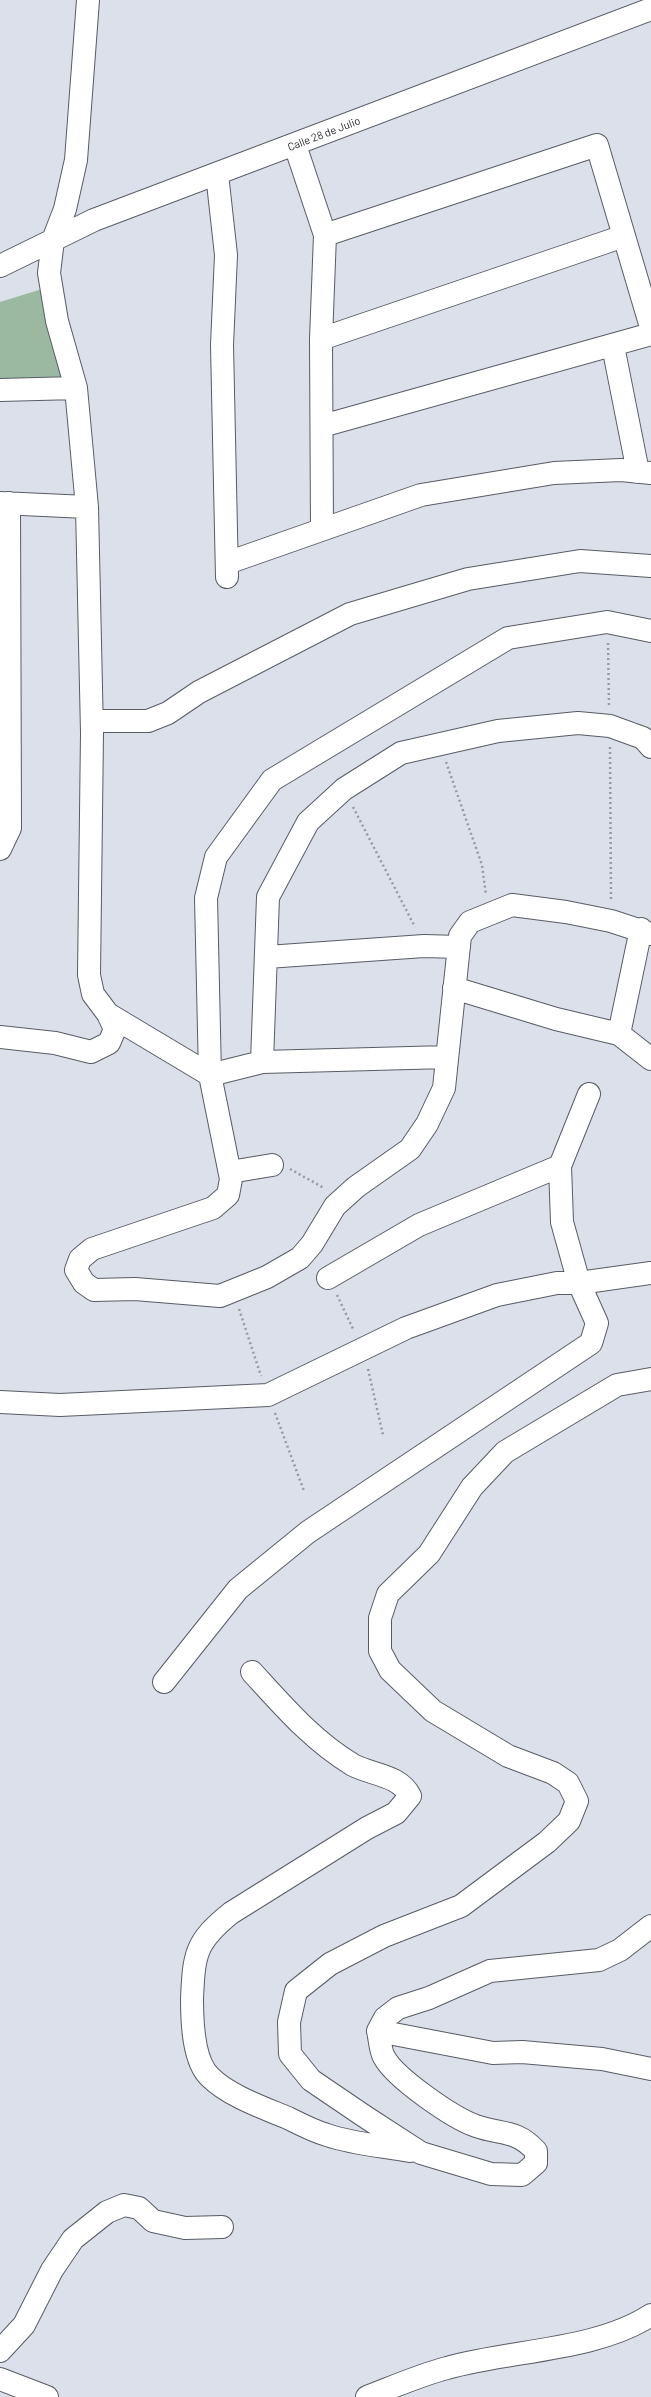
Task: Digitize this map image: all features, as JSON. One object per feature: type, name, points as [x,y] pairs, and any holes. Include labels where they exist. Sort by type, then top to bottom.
[{"type":"street","points":[[0,1037],[55,1043],[91,1052],[109,1043],[115,1029],[108,1014],[93,994],[89,975],[92,722],[87,507],[76,388],[56,321],[49,274],[53,240],[65,209],[76,160],[88,0]]},
{"type":"street","name":"Calle 28 de Julio","points":[[0,266],[94,220],[651,9]]},
{"type":"street","points":[[295,145],[325,235],[321,339],[322,529]]},
{"type":"street","points":[[325,235],[597,145],[651,327]]},
{"type":"street","points":[[217,174],[226,255],[222,345],[227,571],[322,529],[421,495],[554,473],[620,470],[644,472],[613,346]]},
{"type":"street","points":[[321,339],[624,236]]},
{"type":"street","points":[[322,426],[613,346],[651,334]]},
{"type":"street","points":[[0,390],[76,388]]},
{"type":"street","points":[[0,849],[10,828],[5,503],[87,507]]},
{"type":"street","points":[[92,722],[148,721],[168,713],[199,692],[350,614],[468,579],[580,561],[651,566]]},
{"type":"street","points":[[619,1034],[646,932],[611,921],[566,912],[512,905],[470,922],[460,936],[444,1088],[427,1124],[410,1148],[343,1198],[335,1206],[312,1244],[300,1258],[267,1277],[220,1296],[135,1290],[94,1290],[84,1283],[76,1270],[80,1259],[92,1249],[214,1208],[228,1195],[231,1178],[210,1075],[206,898],[216,856],[272,780],[508,638],[607,622],[651,631]]},
{"type":"street","points":[[262,1062],[268,897],[308,822],[344,789],[401,753],[498,731],[578,723],[610,726],[643,738],[651,747]]},
{"type":"street","points":[[267,957],[424,946],[459,947]]},
{"type":"street","points":[[454,988],[556,1019],[619,1034],[651,1060]]},
{"type":"street","points":[[108,1014],[210,1075],[262,1062],[447,1057]]},
{"type":"street","points":[[164,1682],[238,1589],[308,1532],[591,1343],[597,1323],[579,1283],[562,1222],[560,1166],[589,1094]]},
{"type":"street","points":[[230,1172],[272,1165]]},
{"type":"street","points":[[328,1278],[419,1225],[560,1166]]},
{"type":"street","points":[[0,1402],[60,1405],[268,1395],[406,1328],[497,1295],[557,1282],[579,1283],[651,1273]]},
{"type":"street","points":[[421,2153],[311,2080],[290,2054],[289,2022],[296,1991],[330,1964],[384,1936],[461,1906],[547,1842],[569,1821],[577,1801],[568,1783],[553,1773],[508,1756],[433,1711],[390,1670],[380,1651],[380,1618],[388,1594],[429,1554],[472,1487],[505,1452],[617,1385],[651,1379]]},
{"type":"street","points":[[252,1672],[289,1714],[330,1751],[356,1766],[400,1783],[406,1788],[410,1796],[404,1806],[396,1813],[367,1828],[231,1913],[213,1928],[201,1942],[196,1957],[192,2005],[193,2036],[200,2058],[209,2077],[240,2097],[327,2136],[421,2153],[491,2174],[522,2175],[536,2164],[536,2151],[526,2140],[515,2134],[476,2126],[446,2110],[412,2086],[384,2057],[378,2031],[385,2018],[398,2008],[429,1998],[490,1971],[600,1960],[620,1950],[651,1926]]},
{"type":"street","points":[[378,2031],[493,2053],[522,2052],[602,2059],[651,2069]]},
{"type":"street","points":[[0,2351],[24,2325],[52,2270],[73,2239],[107,2212],[124,2205],[139,2208],[152,2221],[185,2228],[222,2227]]},
{"type":"street","points":[[367,2397],[447,2368],[599,2337],[641,2321],[651,2314]]},
{"type":"street","points":[[0,2379],[47,2397]]},
{"type":"path","points":[[607,622],[610,726],[611,921]]},
{"type":"path","points":[[440,744],[482,865],[489,915]]},
{"type":"path","points":[[344,789],[424,946]]},
{"type":"path","points":[[272,1165],[288,1168],[343,1198]]},
{"type":"green space","points":[[42,289],[63,373],[61,378],[0,381],[0,302]]}]
